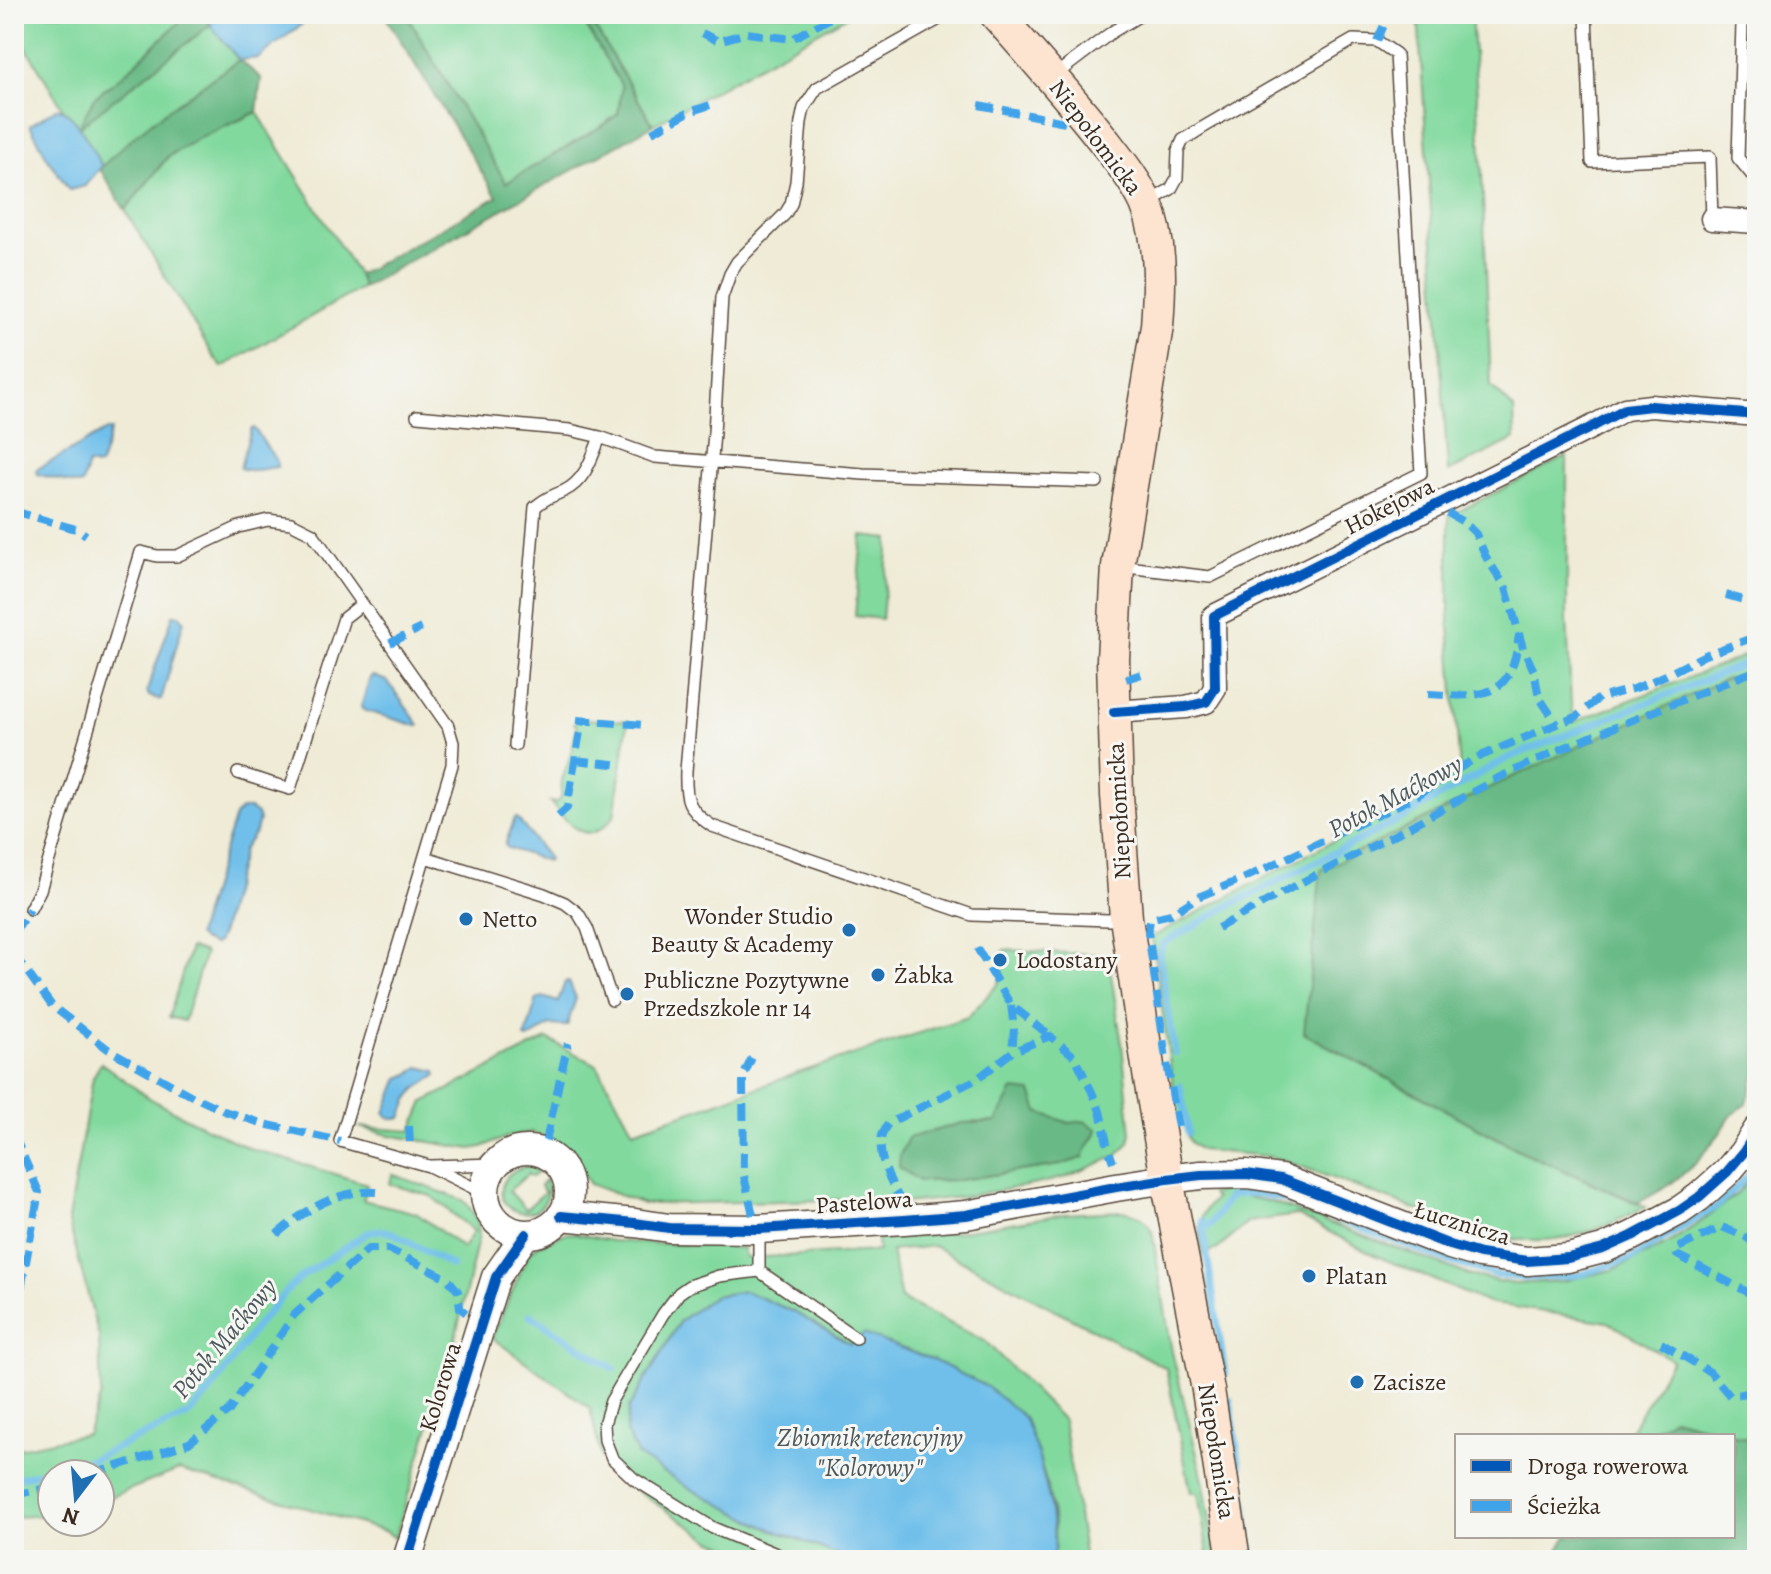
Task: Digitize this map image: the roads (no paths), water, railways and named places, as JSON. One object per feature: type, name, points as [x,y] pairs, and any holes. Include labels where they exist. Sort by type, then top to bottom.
[{"type":"main road","name":"Niepołomicka","points":[[996,14],[1089,121],[1129,174],[1146,204],[1155,234],[1160,293],[1157,326],[1118,566],[1113,659],[1117,795],[1126,918],[1167,1179],[1208,1390],[1234,1560]]},
{"type":"street","points":[[1712,219],[1757,222]]},
{"type":"street","name":"Hokejowa","points":[[1114,712],[1186,707],[1206,702],[1215,688],[1214,616],[1625,409],[1651,406],[1757,415]]},
{"type":"street","name":"Łucznicza","points":[[1167,1179],[1247,1174],[1281,1179],[1480,1254],[1507,1260],[1568,1258],[1603,1249],[1679,1211],[1727,1172],[1757,1131]]},
{"type":"street","points":[[531,1150],[545,1154],[556,1162],[563,1170],[565,1203],[552,1226],[526,1234],[510,1231],[497,1222],[488,1208],[484,1193],[487,1178],[495,1164],[505,1155],[531,1150]]},
{"type":"street","name":"Pastelowa","points":[[565,1203],[635,1223],[669,1228],[759,1229],[966,1215],[1167,1179]]},
{"type":"street","name":"Kolorowa","points":[[407,1560],[496,1277],[497,1222]]},
{"type":"street","name":"Kolorowa","points":[[496,1277],[526,1234]]},
{"type":"lane","points":[[948,14],[817,88],[809,98],[801,122],[791,204],[785,214],[737,262],[725,285],[685,797],[696,814],[712,826],[972,915],[1126,918]]},
{"type":"lane","points":[[1051,78],[1112,32],[1142,14]]},
{"type":"lane","points":[[1586,14],[1592,162],[1710,157],[1712,219]]},
{"type":"lane","points":[[1742,24],[1738,158],[1757,181]]},
{"type":"lane","points":[[1118,566],[1210,577],[1421,473],[1396,54],[1377,41],[1353,40],[1202,128],[1183,140],[1178,151],[1177,178],[1171,189],[1146,204]]},
{"type":"lane","points":[[417,416],[570,430],[600,437],[655,457],[863,474],[1097,482]]},
{"type":"lane","points":[[515,745],[535,507],[548,496],[577,483],[590,464],[600,437]]},
{"type":"lane","points":[[30,909],[40,890],[141,552],[177,556],[239,527],[268,520],[291,523],[313,534],[448,726],[453,743],[452,765],[340,1141],[429,1166],[484,1193]]},
{"type":"lane","points":[[238,773],[290,789],[344,618],[362,604]]},
{"type":"lane","points":[[425,857],[565,903],[578,913],[587,928],[612,1000]]},
{"type":"lane","points":[[429,1166],[495,1164]]},
{"type":"lane","points":[[759,1229],[759,1271]]},
{"type":"lane","points":[[791,1560],[713,1528],[634,1479],[612,1458],[605,1440],[604,1424],[611,1401],[663,1314],[679,1293],[689,1286],[719,1276],[759,1271],[856,1338]]},
{"type":"water","points":[[217,14],[315,14],[258,58],[239,60],[210,25]]},
{"type":"water","points":[[58,108],[77,124],[102,166],[85,186],[69,190],[30,125]]},
{"type":"water","points":[[254,428],[277,462],[277,467],[240,468]]},
{"type":"water","points":[[111,430],[100,465],[88,464],[82,484],[37,474],[36,470]]},
{"type":"water","points":[[173,615],[179,615],[184,620],[161,700],[149,696],[147,691]]},
{"type":"water","points":[[373,676],[387,681],[419,725],[363,710],[361,707]]},
{"type":"water","points":[[242,809],[250,809],[257,814],[259,821],[243,850],[222,931],[213,945],[197,935],[235,816]]},
{"type":"water","points":[[515,818],[549,859],[547,861],[505,845]]},
{"type":"water","points":[[565,982],[569,982],[576,998],[567,1026],[550,1025],[525,1038],[537,999],[543,997],[558,1002]]},
{"type":"water","points":[[419,1067],[436,1071],[437,1075],[416,1089],[401,1118],[390,1117],[385,1113],[399,1078]]},
{"type":"water","name":"Zbiornik retencyjny \"Kolorowy\"","points":[[745,1291],[794,1312],[850,1344],[864,1334],[933,1360],[986,1386],[1024,1417],[1038,1454],[1050,1502],[1055,1546],[1051,1560],[852,1560],[761,1525],[687,1487],[638,1456],[626,1432],[629,1408],[680,1321],[714,1296]]},
{"type":"waterway","name":"Potok Maćkowy","points":[[1175,1053],[1159,953],[1164,943],[1232,904],[1395,822],[1508,758],[1757,659]]},
{"type":"waterway","name":"Potok Maćkowy","points":[[1180,1086],[1188,1133]]},
{"type":"waterway","points":[[1203,1227],[1210,1225],[1230,1196],[1263,1195],[1283,1199],[1448,1261],[1496,1275],[1523,1278],[1579,1275],[1632,1258],[1717,1206],[1757,1164]]},
{"type":"waterway","name":"Potok Maćkowy","points":[[1202,1221],[1225,1374]]},
{"type":"waterway","name":"Potok Maćkowy","points":[[14,1478],[90,1460],[188,1415],[210,1392],[254,1329],[290,1287],[367,1233],[380,1230],[393,1233],[452,1266]]},
{"type":"waterway","name":"Potok Maćkowy","points":[[530,1315],[614,1369]]},
{"type":"waterway","name":"Potok Maćkowy","points":[[1230,1400],[1253,1560]]},
{"type":"place","name":"Netto","points":[[466,919]]},
{"type":"place","name":"Wonder Studio Beauty & Academy","points":[[849,930]]},
{"type":"place","name":"Lodostany","points":[[1000,960]]},
{"type":"place","name":"Żabka","points":[[878,975]]},
{"type":"place","name":"Publiczne Pozytywne Przedszkole nr 14","points":[[627,994]]},
{"type":"place","name":"Platan","points":[[1309,1276]]},
{"type":"place","name":"Zacisze","points":[[1357,1382]]}]
